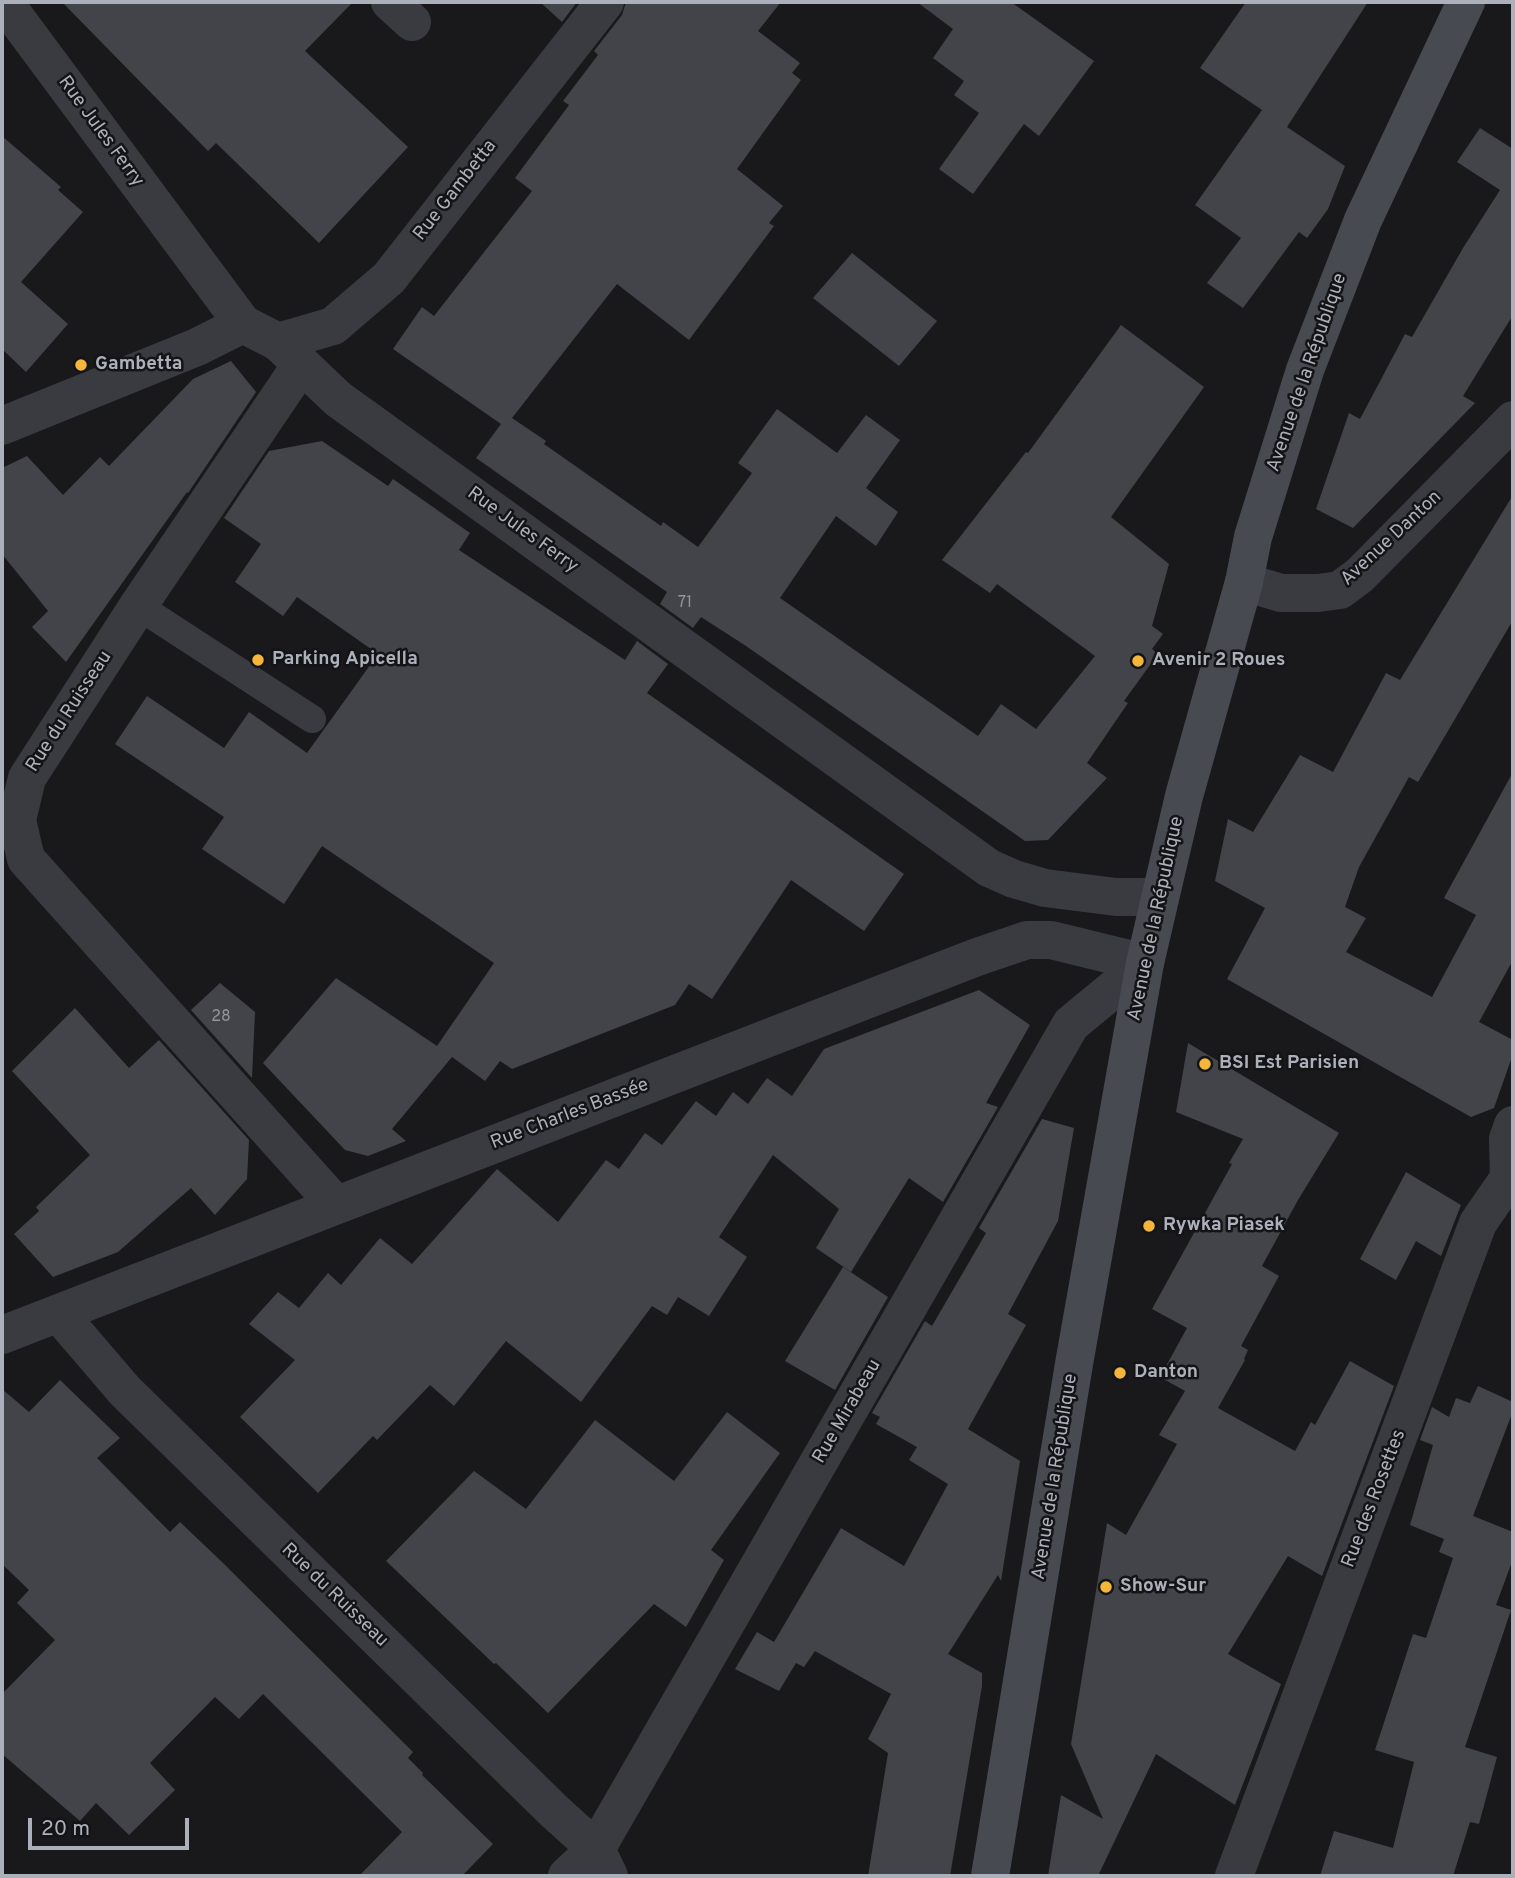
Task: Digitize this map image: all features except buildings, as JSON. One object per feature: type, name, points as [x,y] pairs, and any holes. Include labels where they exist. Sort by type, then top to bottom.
[{"type":"main road","name":"Avenue de la République","points":[[990,1876],[1074,1364],[1145,962],[1184,796],[1244,582],[1253,537],[1305,370],[1363,220],[1466,2]]},
{"type":"street","name":"Rue Jules Ferry","points":[[4,2],[243,324],[290,353],[338,399],[989,867],[1014,879],[1045,888],[1102,896],[1159,897]]},
{"type":"street","name":"Rue Gambetta","points":[[290,353],[333,327],[388,278],[605,2]]},
{"type":"street","points":[[2,426],[197,347],[243,324]]},
{"type":"street","name":"Rue du Ruisseau","points":[[290,353],[138,606],[27,778],[17,820],[26,859],[336,1205]]},
{"type":"street","name":"Avenue Danton","points":[[1244,582],[1281,593],[1340,590],[1368,567],[1513,420]]},
{"type":"street","points":[[1089,949],[1102,896]]},
{"type":"street","name":"Rue Charles Bassée","points":[[2,1335],[977,957],[1027,940],[1039,939],[1145,962]]},
{"type":"street","name":"Rue Mirabeau","points":[[568,1876],[603,1862],[1071,1024],[1145,962]]},
{"type":"street","name":"Rue des Rosettes","points":[[1234,1876],[1478,1223],[1511,1179],[1508,1139],[1513,1125]]},
{"type":"street","name":"Rue du Ruisseau","points":[[59,1314],[125,1391],[603,1862]]},
{"type":"lane","points":[[138,606],[312,719]]},
{"type":"place","name":"Gambetta","points":[[81,365]]},
{"type":"place","name":"Parking Apicella","points":[[258,660]]},
{"type":"place","name":"Avenir 2 Roues","points":[[1138,661]]},
{"type":"place","name":"BSI Est Parisien","points":[[1205,1064]]},
{"type":"place","name":"Rywka Piasek","points":[[1149,1226]]},
{"type":"place","name":"Danton","points":[[1120,1373]]},
{"type":"place","name":"Show-Sur","points":[[1106,1587]]}]
